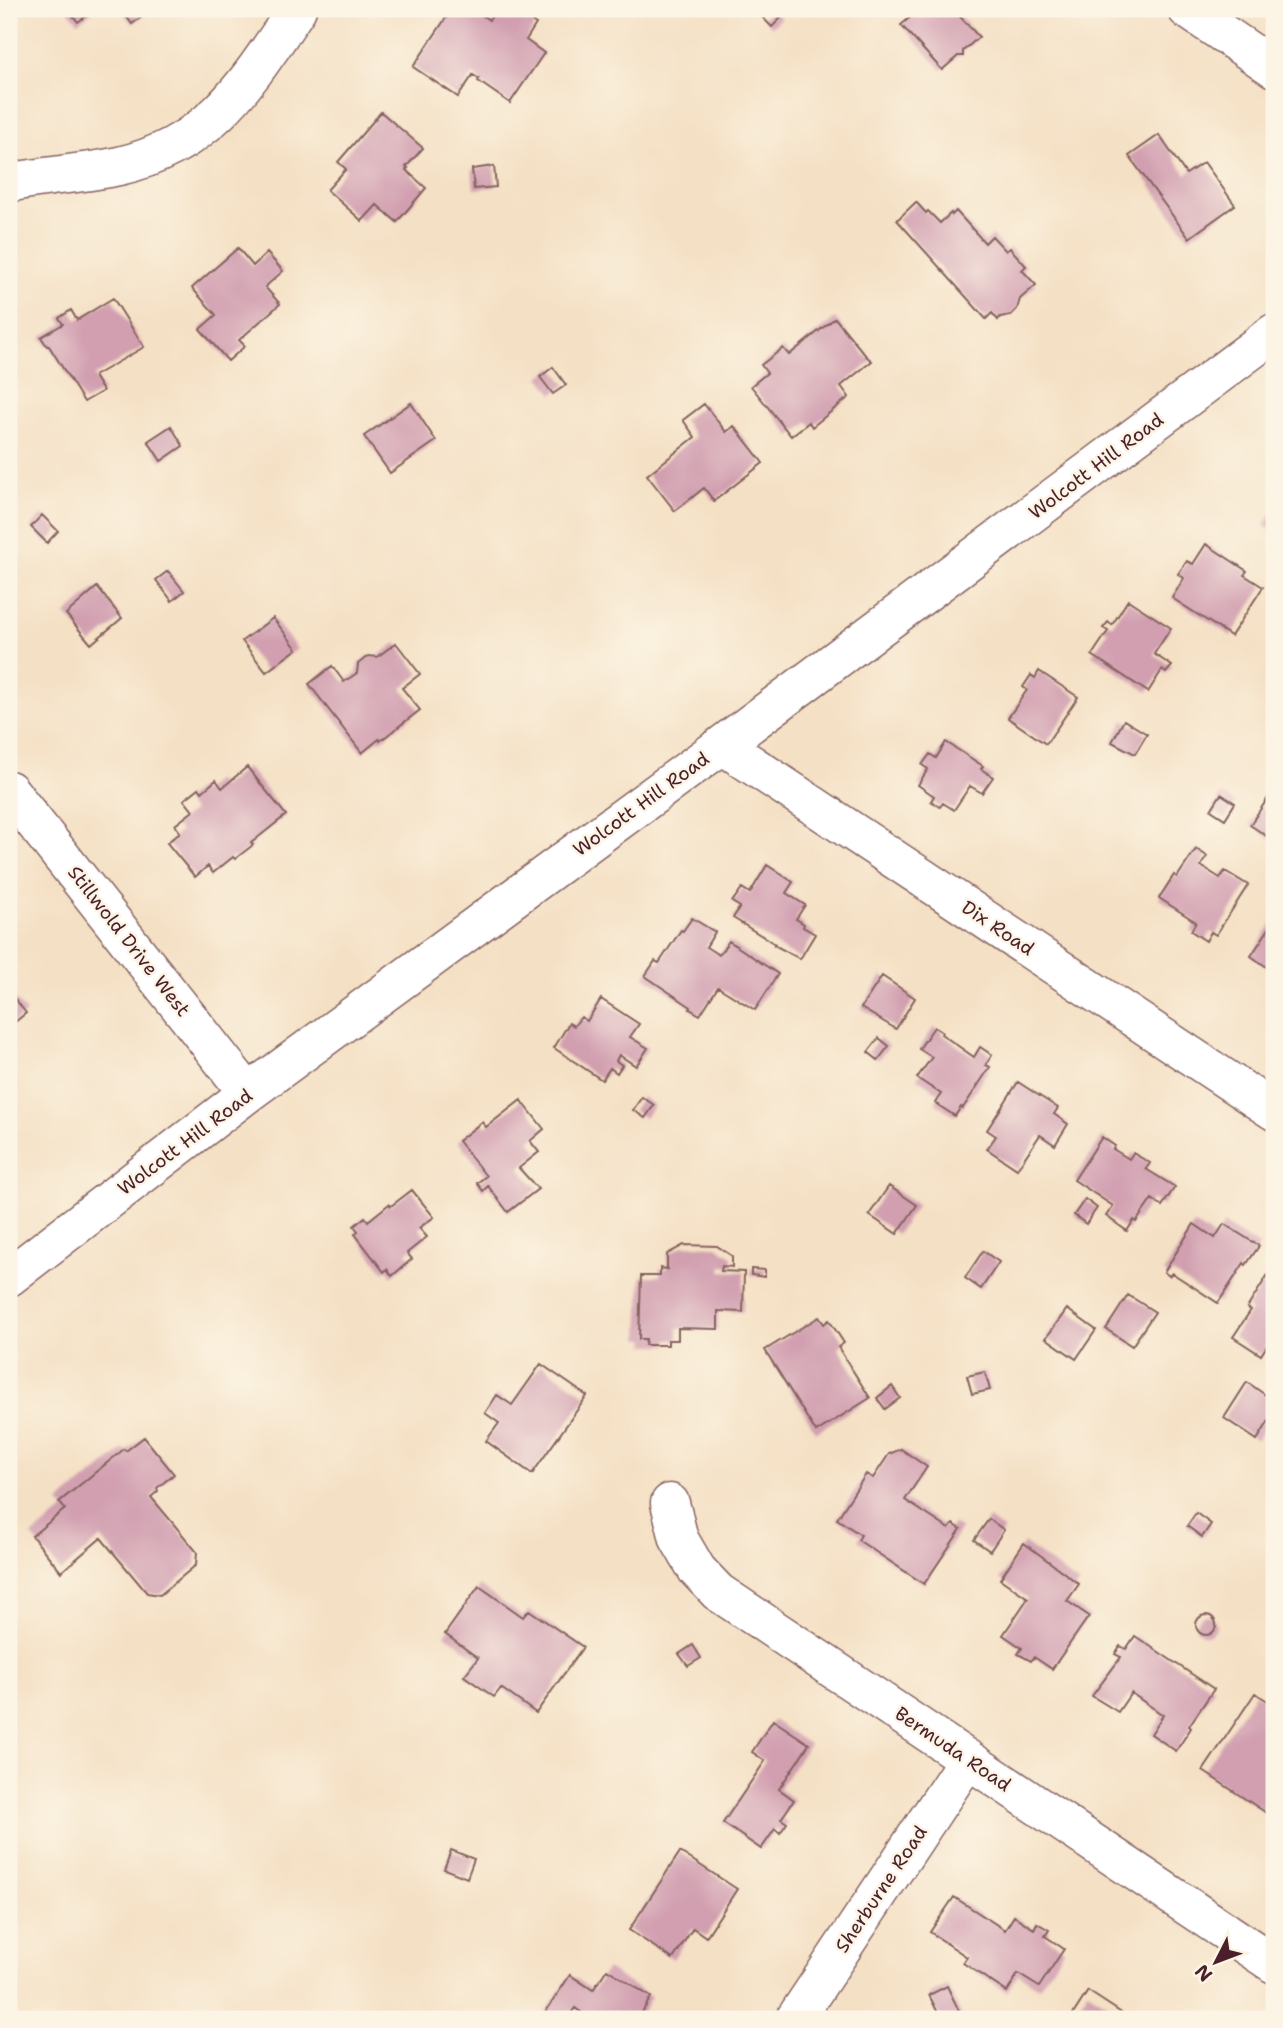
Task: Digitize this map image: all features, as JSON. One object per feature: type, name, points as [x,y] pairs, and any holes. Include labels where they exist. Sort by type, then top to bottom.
[{"type":"street","points":[[9,183],[120,166],[158,154],[190,138],[221,113],[247,82],[298,9]]},
{"type":"street","points":[[1187,9],[1274,68]]},
{"type":"street","name":"Wolcott Hill Road","points":[[9,1277],[248,1093],[722,745],[1274,332]]},
{"type":"street","name":"Dix Road","points":[[722,745],[1274,1111]]},
{"type":"street","name":"Stillwold Drive West","points":[[9,790],[248,1093]]},
{"type":"street","name":"Bermuda Road","points":[[670,1503],[679,1539],[697,1570],[718,1592],[1274,1964]]},
{"type":"street","name":"Sherburne Road","points":[[795,2019],[968,1759]]},
{"type":"building","points":[[67,9],[96,9],[78,22]]},
{"type":"building","points":[[121,9],[152,9],[132,24]]},
{"type":"building","points":[[452,9],[473,9],[489,20],[497,9],[513,9],[536,24],[526,40],[544,53],[510,103],[473,75],[458,97],[413,67]]},
{"type":"building","points":[[772,9],[781,18],[772,27],[763,18]]},
{"type":"building","points":[[920,9],[953,9],[979,37],[963,51],[963,56],[958,56],[942,70],[901,25]]},
{"type":"building","points":[[381,112],[423,148],[406,170],[426,188],[397,222],[377,205],[362,221],[327,190],[346,169],[338,162]]},
{"type":"building","points":[[1159,135],[1186,174],[1204,162],[1235,205],[1189,238],[1129,156]]},
{"type":"building","points":[[494,166],[496,187],[474,189],[472,169]]},
{"type":"building","points":[[916,202],[940,223],[956,211],[985,243],[992,236],[1006,251],[1010,248],[1026,266],[1022,270],[1036,285],[1020,299],[1017,309],[1011,315],[998,320],[992,313],[986,319],[897,220]]},
{"type":"building","points":[[238,248],[253,266],[267,253],[283,271],[265,287],[280,304],[239,340],[245,346],[228,361],[200,329],[216,315],[192,288]]},
{"type":"building","points":[[113,298],[144,347],[94,376],[103,391],[84,402],[41,337],[63,324],[59,318],[71,310],[77,320]]},
{"type":"building","points":[[835,318],[872,361],[841,386],[849,397],[812,427],[809,422],[791,436],[751,386],[767,373],[761,365],[783,348],[789,355]]},
{"type":"building","points":[[553,367],[566,385],[553,394],[540,377]]},
{"type":"building","points":[[411,403],[436,441],[390,473],[364,436]]},
{"type":"building","points":[[704,404],[726,432],[734,426],[763,463],[714,501],[704,488],[675,511],[647,475],[695,437],[683,420]]},
{"type":"building","points":[[171,426],[183,446],[161,461],[148,441]]},
{"type":"building","points":[[1274,510],[1274,532],[1264,526]]},
{"type":"building","points":[[42,515],[58,531],[47,543],[31,527]]},
{"type":"building","points":[[1206,544],[1247,571],[1244,575],[1263,587],[1231,636],[1172,598],[1184,578],[1178,574],[1187,561],[1193,564]]},
{"type":"building","points":[[168,571],[184,591],[172,601],[156,580]]},
{"type":"building","points":[[97,587],[122,618],[91,644],[66,614]]},
{"type":"building","points":[[1128,600],[1171,628],[1154,654],[1172,666],[1166,673],[1162,670],[1148,692],[1092,655],[1108,631],[1103,628],[1108,622],[1112,625]]},
{"type":"building","points":[[273,618],[297,649],[266,672],[242,641]]},
{"type":"building","points":[[396,643],[420,674],[402,688],[420,710],[362,753],[309,684],[332,666],[344,682],[357,673],[358,664],[368,656],[377,657]]},
{"type":"building","points":[[1039,671],[1078,697],[1046,744],[1008,718],[1027,690],[1023,687],[1031,675],[1035,678]]},
{"type":"building","points":[[1124,720],[1147,734],[1135,754],[1112,742]]},
{"type":"building","points":[[946,742],[983,766],[981,769],[993,777],[982,793],[970,786],[954,810],[943,803],[940,807],[931,801],[934,796],[918,785],[928,769],[922,765],[930,754],[936,758]]},
{"type":"building","points":[[247,767],[286,815],[235,859],[233,857],[213,873],[208,866],[195,877],[167,843],[180,832],[175,825],[193,811],[184,800],[199,788],[202,792],[216,780],[222,788]]},
{"type":"building","points":[[1274,789],[1274,841],[1250,825]]},
{"type":"building","points":[[1221,794],[1235,803],[1225,819],[1211,810]]},
{"type":"building","points":[[1196,849],[1207,856],[1201,866],[1220,878],[1225,871],[1248,885],[1216,935],[1211,932],[1206,941],[1191,931],[1196,922],[1159,898]]},
{"type":"building","points":[[767,865],[793,882],[786,893],[805,905],[796,919],[815,934],[800,959],[733,918],[740,907],[732,902],[742,888],[750,893]]},
{"type":"building","points":[[692,918],[715,932],[706,947],[719,955],[729,941],[778,974],[755,1010],[718,987],[700,1015],[645,976],[655,961],[659,963]]},
{"type":"building","points":[[1274,921],[1274,972],[1251,956]]},
{"type":"building","points":[[882,976],[915,998],[896,1029],[861,1008]]},
{"type":"building","points":[[9,991],[26,1013],[9,1027]]},
{"type":"building","points":[[601,999],[639,1024],[630,1037],[648,1048],[636,1066],[619,1055],[616,1061],[622,1065],[617,1073],[610,1068],[602,1080],[554,1048],[569,1023],[574,1026],[581,1017],[587,1021]]},
{"type":"building","points":[[934,1027],[974,1057],[980,1047],[992,1055],[986,1065],[990,1067],[955,1116],[935,1103],[941,1094],[917,1078],[932,1057],[919,1049]]},
{"type":"building","points":[[879,1038],[889,1046],[878,1060],[868,1052]]},
{"type":"building","points":[[1018,1082],[1058,1108],[1054,1114],[1068,1124],[1055,1145],[1040,1135],[1017,1169],[987,1149],[996,1136],[987,1130]]},
{"type":"building","points":[[642,1097],[654,1105],[645,1118],[633,1110]]},
{"type":"building","points":[[521,1100],[544,1129],[530,1141],[539,1152],[519,1168],[538,1189],[508,1212],[488,1186],[483,1191],[477,1183],[486,1176],[458,1141],[482,1122],[486,1127]]},
{"type":"building","points":[[1102,1137],[1115,1146],[1113,1149],[1129,1159],[1133,1153],[1150,1163],[1146,1169],[1175,1187],[1162,1206],[1152,1199],[1127,1231],[1106,1216],[1113,1206],[1074,1180]]},
{"type":"building","points":[[889,1186],[917,1205],[897,1234],[869,1215]]},
{"type":"building","points":[[412,1190],[434,1217],[419,1228],[427,1237],[407,1253],[412,1259],[392,1276],[387,1269],[384,1272],[355,1234],[358,1231],[354,1226],[365,1217],[368,1221]]},
{"type":"building","points":[[1085,1199],[1097,1208],[1086,1224],[1074,1215]]},
{"type":"building","points":[[1194,1224],[1215,1238],[1224,1224],[1259,1246],[1246,1265],[1244,1263],[1218,1303],[1172,1273],[1169,1276],[1164,1272]]},
{"type":"building","points":[[684,1245],[717,1246],[732,1256],[732,1267],[722,1266],[721,1271],[744,1272],[743,1312],[718,1311],[718,1329],[678,1328],[678,1340],[668,1340],[668,1345],[645,1345],[646,1339],[639,1339],[641,1276],[660,1276],[660,1268],[667,1269],[667,1254]]},
{"type":"building","points":[[983,1251],[999,1262],[981,1289],[965,1278]]},
{"type":"building","points":[[1274,1265],[1274,1335],[1261,1355],[1233,1337],[1251,1310],[1247,1308]]},
{"type":"building","points":[[751,1269],[765,1270],[765,1277],[751,1275]]},
{"type":"building","points":[[1128,1295],[1155,1312],[1132,1346],[1106,1329]]},
{"type":"building","points":[[1067,1309],[1096,1330],[1076,1359],[1046,1338]]},
{"type":"building","points":[[819,1317],[824,1324],[829,1320],[844,1343],[838,1347],[870,1398],[816,1432],[765,1350]]},
{"type":"building","points":[[541,1364],[587,1396],[532,1474],[486,1441],[499,1423],[485,1413],[497,1395],[512,1405]]},
{"type":"building","points":[[985,1372],[990,1390],[972,1394],[967,1376]]},
{"type":"building","points":[[1247,1382],[1274,1401],[1274,1413],[1257,1440],[1224,1418]]},
{"type":"building","points":[[892,1386],[900,1398],[885,1409],[877,1398]]},
{"type":"building","points":[[144,1437],[174,1474],[157,1488],[158,1491],[151,1497],[197,1552],[196,1565],[160,1595],[147,1593],[101,1538],[61,1572],[32,1536],[65,1509],[59,1502],[124,1449],[126,1451]]},
{"type":"building","points":[[901,1449],[927,1467],[905,1500],[949,1529],[953,1524],[961,1529],[924,1584],[858,1540],[861,1535],[837,1519],[866,1474],[873,1478],[889,1454]]},
{"type":"building","points":[[1196,1513],[1211,1524],[1202,1537],[1187,1526]]},
{"type":"building","points":[[989,1519],[1004,1530],[990,1551],[974,1540]]},
{"type":"building","points":[[1024,1543],[1079,1584],[1067,1601],[1089,1616],[1052,1669],[1034,1657],[1031,1661],[1018,1654],[1022,1648],[1003,1635],[1028,1598],[1000,1579]]},
{"type":"building","points":[[479,1586],[523,1617],[529,1610],[583,1647],[536,1713],[501,1688],[494,1697],[464,1676],[478,1658],[445,1634]]},
{"type":"building","points":[[1206,1615],[1213,1618],[1216,1625],[1213,1632],[1206,1635],[1199,1632],[1196,1625],[1199,1618]]},
{"type":"building","points":[[1135,1636],[1214,1689],[1176,1751],[1151,1734],[1163,1715],[1131,1693],[1118,1712],[1092,1696],[1121,1657],[1115,1654],[1120,1646],[1126,1649]]},
{"type":"building","points":[[693,1645],[701,1658],[688,1666],[679,1654]]},
{"type":"building","points":[[1255,1693],[1274,1705],[1274,1818],[1203,1771]]},
{"type":"building","points":[[773,1720],[809,1744],[779,1789],[794,1800],[781,1819],[787,1823],[780,1833],[775,1829],[761,1849],[723,1823],[765,1761],[752,1752]]},
{"type":"building","points":[[451,1850],[474,1859],[467,1878],[444,1869]]},
{"type":"building","points":[[680,1852],[737,1889],[706,1937],[693,1928],[673,1959],[629,1930]]},
{"type":"building","points":[[954,1897],[1005,1930],[1014,1916],[1034,1929],[1037,1923],[1049,1930],[1045,1936],[1064,1949],[1039,1987],[1018,1974],[1007,1992],[963,1963],[967,1957],[930,1932]]},
{"type":"building","points":[[607,1969],[651,1997],[640,2016],[645,2019],[588,2019],[575,2008],[567,2019],[541,2019],[570,1975],[593,1990]]},
{"type":"building","points":[[947,1986],[963,2019],[941,2019],[929,1995]]},
{"type":"building","points":[[1088,1991],[1123,2014],[1119,2019],[1070,2019]]}]
